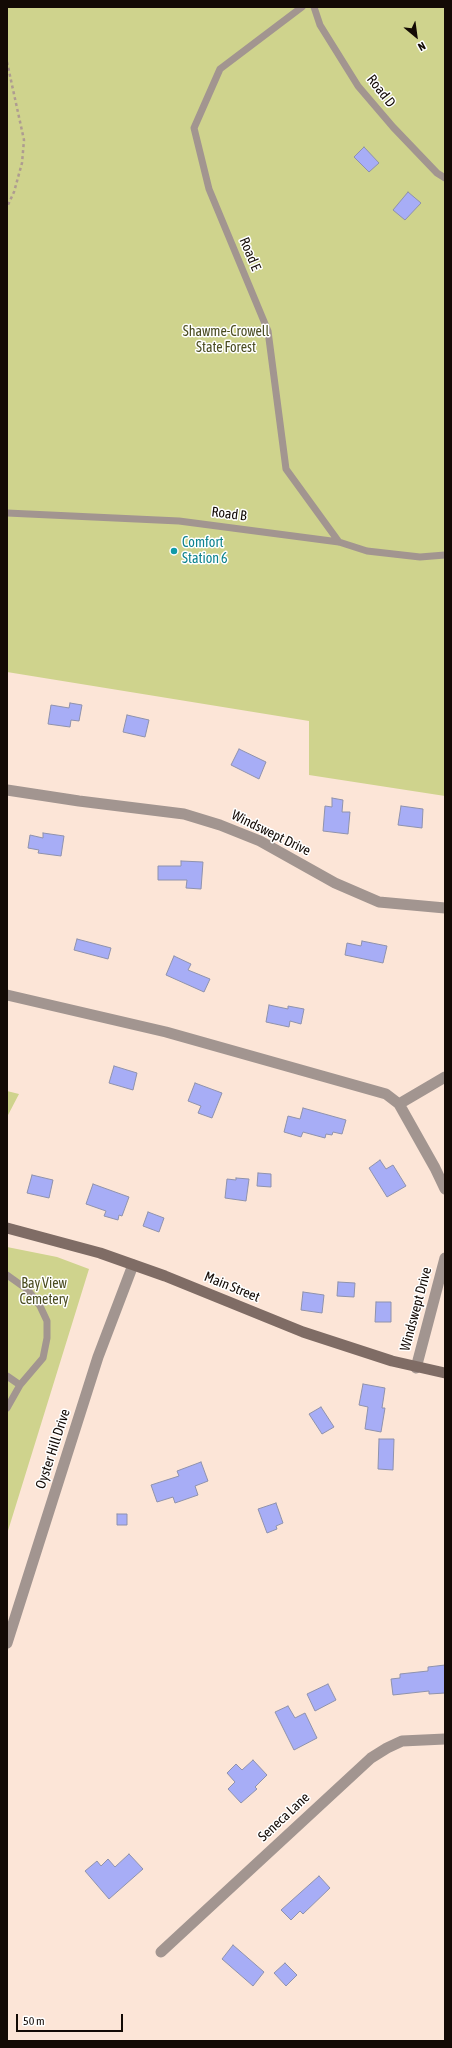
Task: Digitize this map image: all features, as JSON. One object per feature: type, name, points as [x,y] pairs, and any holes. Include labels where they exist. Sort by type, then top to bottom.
[{"type":"main road","name":"Main Street","points":[[7,1228],[100,1253],[165,1276],[303,1332],[416,1368],[445,1373]]},
{"type":"street","name":"Windswept Drive","points":[[7,790],[79,802],[184,814],[220,825],[260,841],[335,883],[379,902],[445,908]]},
{"type":"street","points":[[7,995],[166,1032],[296,1067],[386,1094],[399,1104],[436,1168],[445,1189]]},
{"type":"street","points":[[399,1104],[445,1077]]},
{"type":"street","name":"Windswept Drive","points":[[416,1368],[445,1258]]},
{"type":"street","name":"Oyster Hill Drive","points":[[7,1643],[98,1357],[133,1265]]},
{"type":"street","name":"Seneca Lane","points":[[160,1952],[371,1758],[402,1741],[445,1739]]},
{"type":"lane","name":"Road E","points":[[302,7],[220,70],[194,128],[209,189],[268,331],[286,468],[339,542]]},
{"type":"lane","name":"Road D","points":[[314,7],[320,25],[358,86],[393,127],[437,174],[445,178]]},
{"type":"lane","name":"Road B","points":[[7,513],[179,521],[339,542],[367,551],[420,557],[445,555]]},
{"type":"lane","points":[[7,1275],[28,1290],[40,1306],[47,1321],[47,1338],[43,1358],[20,1385],[7,1408]]},
{"type":"lane","points":[[7,1376],[20,1385]]},
{"type":"path","points":[[7,62],[24,140],[22,163],[14,192],[7,207]]},
{"type":"green space","name":"Shawme-Crowell State Forest","points":[[7,7],[445,7],[445,796],[309,775],[309,721],[7,672]]},
{"type":"green space","points":[[7,1091],[19,1094],[7,1117]]},
{"type":"green space","name":"Bay View Cemetery","points":[[7,1247],[57,1257],[89,1269],[7,1534]]},
{"type":"building","points":[[364,147],[379,163],[369,172],[354,157]]},
{"type":"building","points":[[408,192],[421,203],[405,220],[393,210]]},
{"type":"building","points":[[70,703],[82,705],[79,721],[71,720],[70,727],[48,724],[51,705],[69,708]]},
{"type":"building","points":[[127,715],[149,720],[145,737],[123,732]]},
{"type":"building","points":[[239,749],[266,762],[259,779],[231,765]]},
{"type":"building","points":[[332,798],[343,800],[342,812],[350,812],[348,834],[323,831],[325,806],[332,807]]},
{"type":"building","points":[[401,806],[423,809],[422,828],[398,825]]},
{"type":"building","points":[[43,833],[64,836],[61,856],[38,853],[39,850],[28,848],[30,835],[43,838]]},
{"type":"building","points":[[181,861],[203,862],[201,889],[186,888],[187,880],[158,880],[158,866],[181,866]]},
{"type":"building","points":[[77,939],[111,948],[108,959],[74,950]]},
{"type":"building","points":[[362,941],[387,946],[383,963],[345,955],[347,943],[361,946]]},
{"type":"building","points":[[174,956],[191,964],[188,970],[210,979],[204,992],[166,975]]},
{"type":"building","points":[[269,1005],[288,1009],[288,1006],[304,1009],[301,1024],[290,1021],[289,1027],[266,1022]]},
{"type":"building","points":[[114,1066],[137,1073],[133,1090],[109,1083]]},
{"type":"building","points":[[195,1083],[222,1093],[212,1118],[198,1113],[201,1106],[188,1101]]},
{"type":"building","points":[[303,1108],[346,1120],[342,1134],[333,1132],[332,1135],[326,1134],[325,1138],[303,1132],[301,1137],[284,1132],[288,1116],[300,1119]]},
{"type":"building","points":[[380,1160],[386,1169],[393,1165],[406,1186],[387,1197],[369,1168]]},
{"type":"building","points":[[258,1173],[271,1174],[271,1187],[257,1186]]},
{"type":"building","points":[[32,1175],[53,1180],[49,1198],[27,1193]]},
{"type":"building","points":[[236,1178],[249,1179],[246,1201],[225,1198],[227,1179],[236,1180]]},
{"type":"building","points":[[93,1184],[129,1197],[122,1216],[119,1215],[118,1220],[104,1216],[106,1211],[86,1204]]},
{"type":"building","points":[[148,1212],[164,1218],[159,1232],[143,1226]]},
{"type":"building","points":[[338,1282],[355,1283],[354,1297],[337,1296]]},
{"type":"building","points":[[303,1292],[324,1295],[322,1313],[301,1310]]},
{"type":"building","points":[[376,1302],[391,1302],[391,1322],[375,1322]]},
{"type":"building","points":[[363,1384],[385,1388],[382,1408],[385,1408],[381,1432],[365,1429],[368,1407],[359,1405]]},
{"type":"building","points":[[321,1407],[334,1427],[322,1434],[309,1414]]},
{"type":"building","points":[[379,1439],[394,1439],[393,1470],[378,1469]]},
{"type":"building","points":[[201,1462],[208,1481],[195,1486],[198,1495],[175,1503],[173,1497],[157,1502],[151,1485],[179,1476],[177,1471]]},
{"type":"building","points":[[276,1503],[283,1523],[276,1526],[277,1529],[267,1533],[258,1509]]},
{"type":"building","points":[[117,1514],[127,1514],[127,1525],[117,1525]]},
{"type":"building","points":[[445,1665],[445,1693],[429,1694],[429,1691],[393,1695],[391,1679],[400,1678],[400,1674],[428,1671],[428,1667]]},
{"type":"building","points":[[328,1684],[336,1700],[315,1711],[307,1694]]},
{"type":"building","points":[[288,1706],[295,1718],[305,1713],[317,1738],[294,1750],[275,1712]]},
{"type":"building","points":[[253,1760],[267,1775],[255,1787],[257,1789],[241,1803],[228,1789],[235,1782],[227,1773],[236,1764],[242,1770]]},
{"type":"building","points":[[129,1854],[143,1869],[109,1899],[85,1871],[97,1861],[101,1866],[108,1859],[115,1867]]},
{"type":"building","points":[[319,1876],[330,1888],[303,1914],[300,1911],[291,1920],[281,1910]]},
{"type":"building","points":[[233,1945],[264,1972],[253,1986],[222,1959]]},
{"type":"building","points":[[285,1963],[297,1975],[286,1986],[274,1973]]},
{"type":"place","name":"Comfort Station 6","points":[[174,551]]}]
